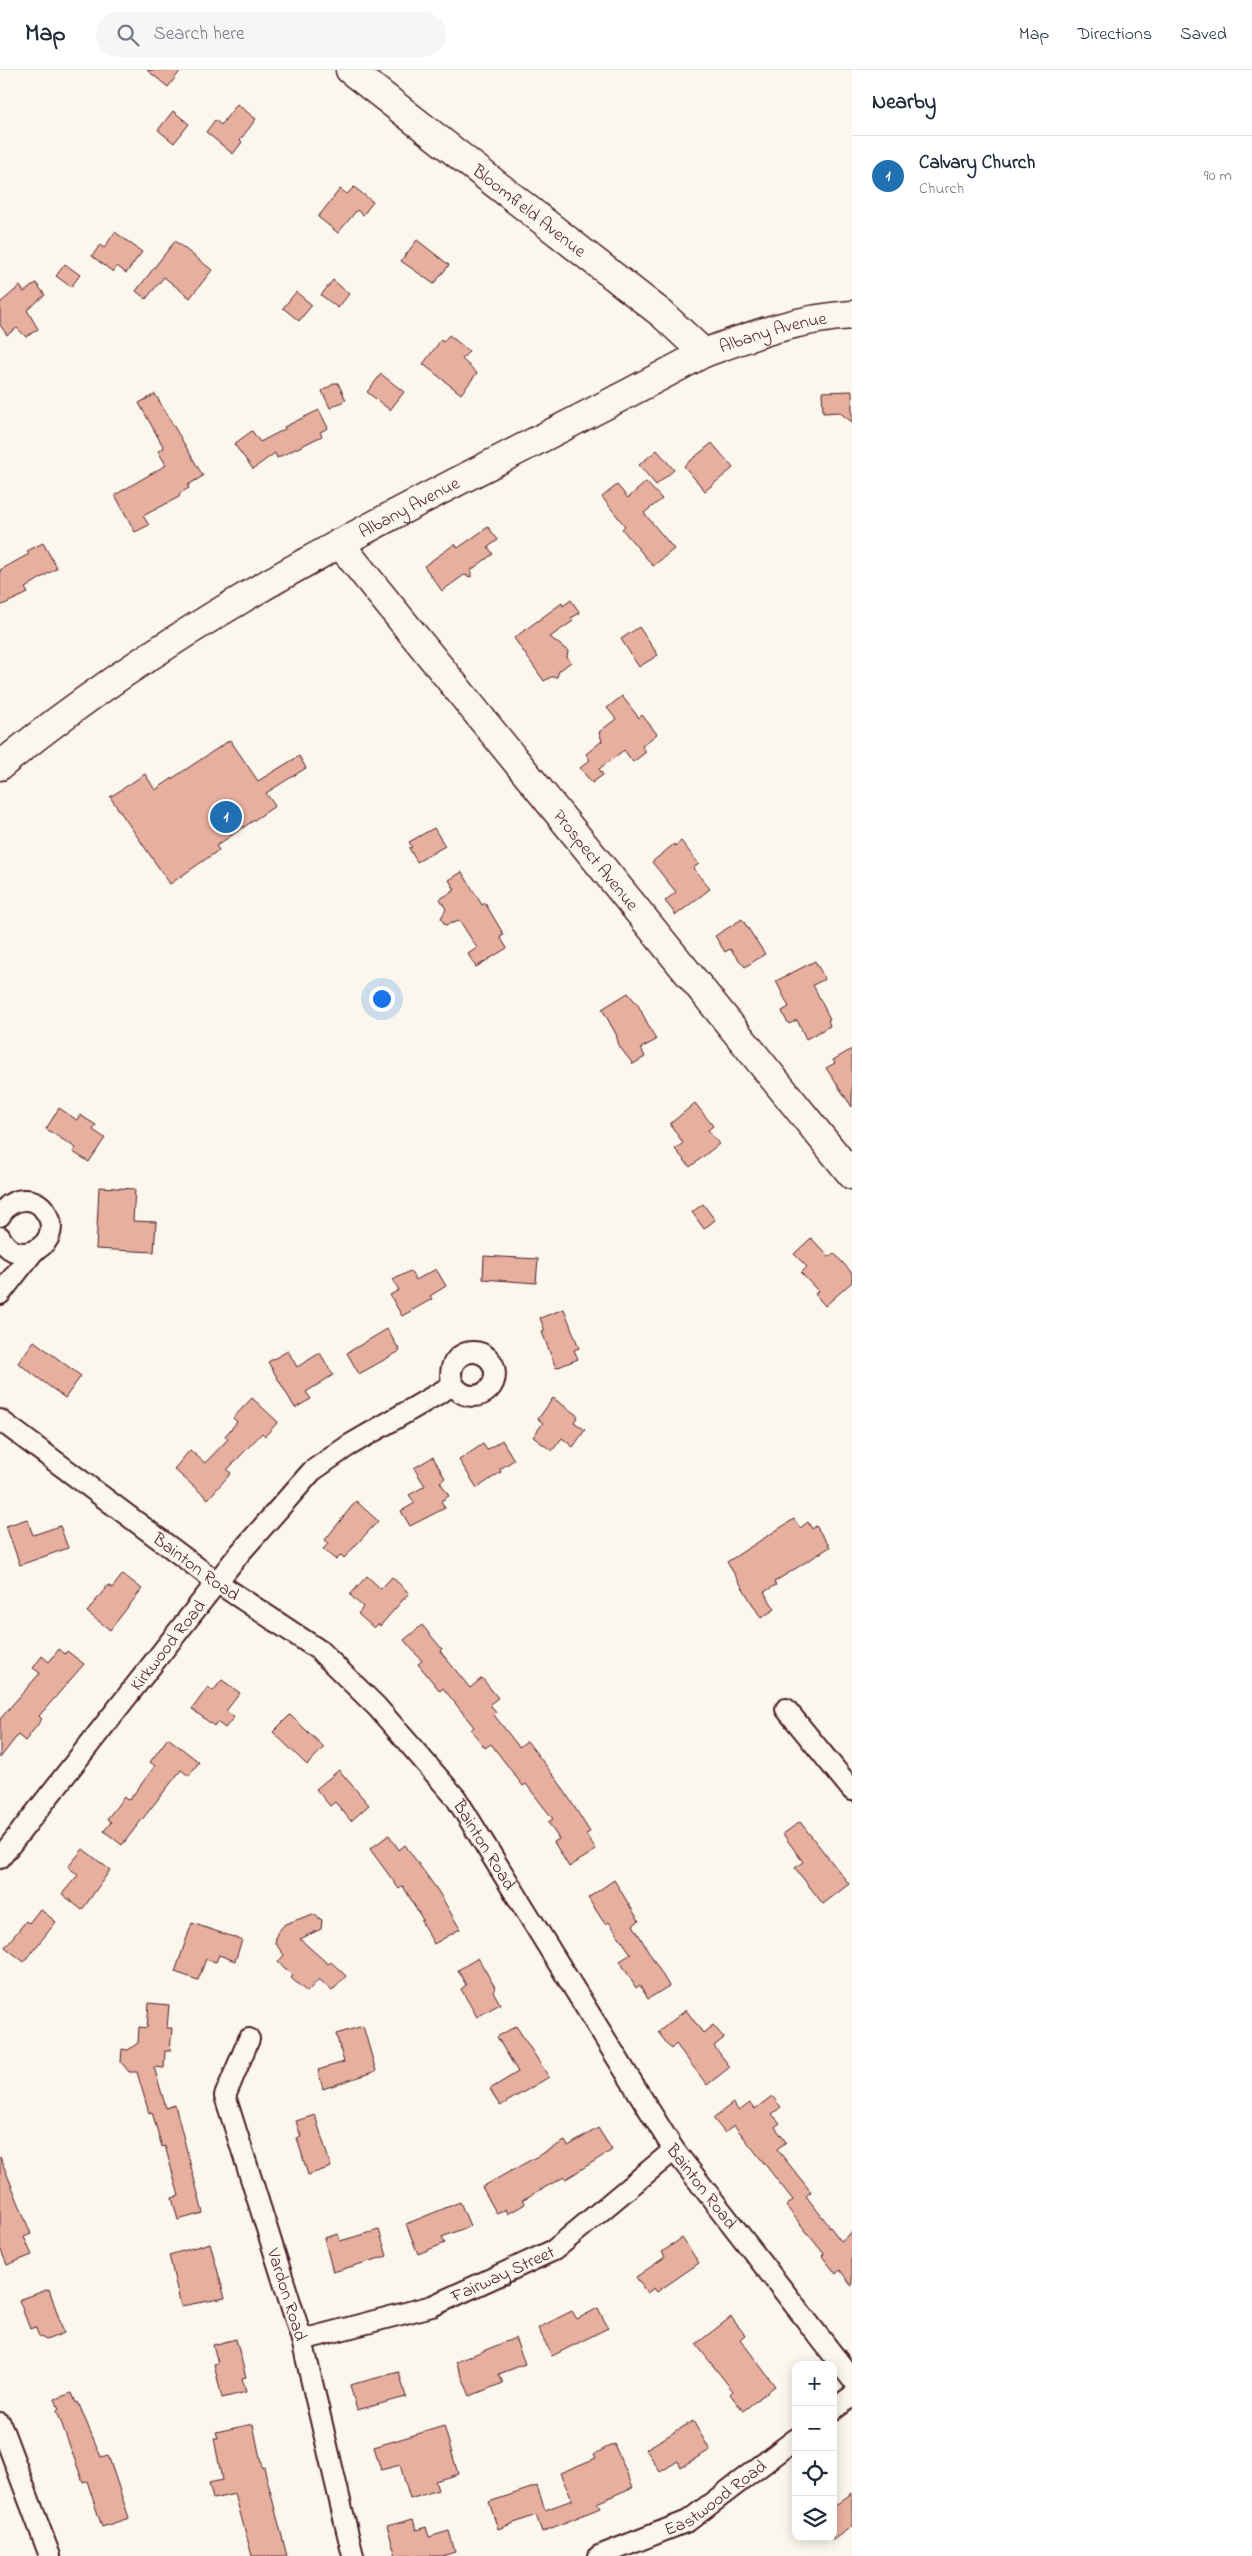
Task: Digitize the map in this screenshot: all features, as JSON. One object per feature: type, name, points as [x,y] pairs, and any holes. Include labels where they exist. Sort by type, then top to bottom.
[{"type":"main road","name":"Bloomfield Avenue","points":[[350,70],[654,308],[704,353]]},
{"type":"main road","name":"Albany Avenue","points":[[0,766],[70,710],[145,657],[260,587],[339,543],[704,353],[762,332],[800,322],[852,315]]},
{"type":"main road","name":"Prospect Avenue","points":[[339,543],[852,1175]]},
{"type":"street","points":[[0,1216],[10,1204],[26,1200],[43,1207],[51,1223],[47,1241],[33,1252],[0,1294]]},
{"type":"street","points":[[0,1237],[8,1248],[16,1252],[33,1252]]},
{"type":"street","name":"Kirkwood Road","points":[[0,1858],[239,1554],[312,1471],[348,1446],[453,1385]]},
{"type":"street","name":"Bainton Road","points":[[0,1420],[218,1583],[319,1650],[377,1707],[456,1798],[674,2150],[852,2379]]},
{"type":"street","points":[[786,1709],[852,1790]]},
{"type":"street","name":"Vardon Road","points":[[249,2039],[225,2096],[302,2340],[353,2556]]},
{"type":"street","name":"Fairway Street","points":[[302,2340],[432,2306],[554,2250],[674,2150]]},
{"type":"street","points":[[837,2407],[852,2396]]},
{"type":"street","points":[[0,2423],[50,2556]]},
{"type":"street","name":"Eastwood Road","points":[[599,2556],[688,2521],[792,2442]]},
{"type":"building","points":[[147,70],[181,70],[168,87]]},
{"type":"building","points":[[237,104],[256,119],[240,140],[242,142],[233,154],[206,132],[215,120],[221,125]]},
{"type":"building","points":[[173,111],[189,124],[174,143],[158,130]]},
{"type":"building","points":[[354,187],[373,202],[363,215],[357,210],[338,233],[318,217],[340,189],[347,194]]},
{"type":"building","points":[[115,232],[142,252],[126,273],[117,266],[113,272],[92,256],[100,245],[104,248]]},
{"type":"building","points":[[417,240],[449,265],[434,284],[401,261]]},
{"type":"building","points":[[175,241],[212,270],[190,298],[164,277],[146,299],[136,291]]},
{"type":"building","points":[[65,264],[80,275],[71,287],[56,276]]},
{"type":"building","points":[[333,280],[349,294],[338,308],[321,295]]},
{"type":"building","points":[[36,283],[45,295],[27,310],[38,329],[26,337],[17,328],[7,335],[0,325],[0,303],[20,286],[24,292]]},
{"type":"building","points":[[296,292],[312,305],[299,321],[283,308]]},
{"type":"building","points":[[449,335],[469,351],[462,359],[477,373],[461,394],[423,364],[441,340],[443,342]]},
{"type":"building","points":[[381,374],[404,392],[390,410],[367,392]]},
{"type":"building","points":[[338,383],[346,400],[330,408],[322,391]]},
{"type":"building","points":[[852,391],[852,422],[839,412],[823,413],[822,392]]},
{"type":"building","points":[[155,394],[203,476],[188,485],[189,488],[180,493],[179,497],[143,516],[149,525],[135,532],[115,495],[166,465],[158,451],[164,448],[139,403]]},
{"type":"building","points":[[319,410],[328,428],[320,432],[322,436],[277,458],[275,453],[253,469],[234,444],[252,431],[260,442],[285,429],[284,427]]},
{"type":"building","points":[[712,443],[733,468],[705,491],[684,466]]},
{"type":"building","points":[[657,450],[674,470],[656,485],[639,465]]},
{"type":"building","points":[[646,482],[662,499],[644,513],[674,549],[653,566],[622,529],[625,526],[602,497],[617,485],[628,498]]},
{"type":"building","points":[[488,527],[498,540],[488,547],[493,554],[471,570],[471,577],[464,575],[442,591],[424,566],[455,544],[458,548]]},
{"type":"building","points":[[43,543],[57,568],[25,588],[28,593],[0,606],[0,570],[29,554],[27,551]]},
{"type":"building","points":[[571,600],[580,613],[571,618],[573,621],[550,637],[568,651],[567,657],[571,662],[559,671],[557,677],[551,677],[544,681],[514,638],[562,603],[563,606]]},
{"type":"building","points":[[639,627],[658,655],[639,667],[621,639]]},
{"type":"building","points":[[622,696],[639,718],[642,715],[657,734],[642,746],[646,752],[633,762],[624,750],[599,769],[603,775],[592,783],[580,768],[590,760],[586,754],[602,741],[599,732],[616,719],[607,708]]},
{"type":"building","points":[[230,740],[258,781],[299,756],[306,768],[266,793],[275,806],[216,846],[219,850],[170,884],[110,797],[145,774],[155,790]]},
{"type":"building","points":[[434,828],[445,846],[417,862],[409,848],[412,847],[409,842]]},
{"type":"building","points":[[681,841],[699,864],[693,868],[710,889],[676,915],[665,901],[676,892],[652,862],[674,844],[675,846]]},
{"type":"building","points":[[462,872],[482,905],[485,903],[504,935],[500,937],[507,948],[476,967],[468,954],[477,948],[460,921],[445,925],[441,918],[446,909],[440,899],[455,890],[449,880]]},
{"type":"building","points":[[742,919],[765,954],[745,967],[730,949],[725,952],[715,936]]},
{"type":"building","points":[[815,961],[825,979],[813,985],[830,1019],[828,1020],[830,1026],[806,1039],[797,1020],[789,1024],[785,1018],[782,1011],[789,1007],[776,981]]},
{"type":"building","points":[[628,993],[638,1005],[656,1040],[641,1048],[645,1057],[633,1064],[619,1046],[616,1034],[602,1009]]},
{"type":"building","points":[[852,1049],[852,1107],[826,1068],[835,1063],[833,1060]]},
{"type":"building","points":[[695,1103],[713,1126],[708,1130],[719,1144],[690,1167],[675,1149],[683,1143],[670,1124]]},
{"type":"building","points":[[59,1108],[77,1120],[80,1115],[96,1125],[93,1130],[105,1138],[89,1162],[73,1152],[76,1148],[46,1129]]},
{"type":"building","points":[[99,1187],[135,1189],[133,1221],[156,1222],[154,1252],[96,1249]]},
{"type":"building","points":[[703,1204],[715,1220],[704,1229],[692,1212]]},
{"type":"building","points":[[811,1238],[829,1257],[834,1253],[852,1273],[852,1282],[825,1306],[815,1294],[818,1291],[801,1273],[807,1267],[794,1254]]},
{"type":"building","points":[[484,1256],[538,1259],[536,1283],[483,1279]]},
{"type":"building","points":[[436,1269],[446,1286],[430,1296],[432,1299],[402,1316],[390,1295],[399,1290],[393,1280],[410,1271],[416,1280]]},
{"type":"building","points":[[564,1309],[579,1348],[574,1350],[578,1359],[556,1368],[542,1332],[545,1331],[540,1318]]},
{"type":"building","points":[[387,1329],[400,1351],[359,1374],[347,1353]]},
{"type":"building","points":[[34,1341],[81,1376],[65,1398],[18,1363]]},
{"type":"building","points":[[288,1351],[297,1367],[320,1353],[333,1375],[306,1392],[311,1399],[295,1408],[268,1362]]},
{"type":"building","points":[[252,1398],[278,1422],[265,1436],[262,1433],[227,1470],[231,1473],[208,1499],[174,1469],[190,1450],[205,1463],[228,1439],[225,1436],[237,1422],[233,1418]]},
{"type":"building","points":[[553,1398],[578,1416],[574,1422],[585,1430],[573,1447],[562,1438],[552,1451],[533,1437],[543,1423],[538,1419]]},
{"type":"building","points":[[502,1440],[514,1460],[500,1469],[501,1472],[477,1488],[459,1460],[483,1444],[487,1450]]},
{"type":"building","points":[[433,1457],[445,1478],[440,1482],[449,1496],[441,1501],[445,1508],[410,1526],[401,1511],[415,1503],[409,1495],[425,1486],[414,1468]]},
{"type":"building","points":[[356,1501],[378,1521],[344,1558],[341,1555],[336,1560],[323,1549],[328,1544],[325,1540]]},
{"type":"building","points":[[27,1519],[33,1535],[60,1526],[68,1548],[20,1565],[6,1526]]},
{"type":"building","points":[[794,1519],[800,1528],[808,1522],[812,1529],[816,1526],[830,1547],[774,1582],[776,1585],[764,1592],[775,1609],[761,1618],[727,1562]]},
{"type":"building","points":[[123,1574],[142,1589],[110,1630],[87,1612],[108,1585],[112,1588]]},
{"type":"building","points":[[367,1576],[381,1589],[392,1577],[409,1593],[380,1626],[378,1624],[374,1628],[358,1614],[363,1607],[350,1595]]},
{"type":"building","points":[[422,1625],[470,1688],[482,1678],[498,1698],[490,1704],[496,1713],[494,1715],[519,1747],[527,1741],[560,1784],[590,1832],[586,1834],[596,1850],[569,1867],[554,1842],[559,1839],[548,1822],[553,1819],[526,1784],[523,1786],[491,1744],[485,1748],[471,1730],[474,1727],[443,1688],[440,1691],[418,1664],[422,1661],[404,1640]]},
{"type":"building","points":[[59,1649],[65,1654],[67,1651],[84,1664],[39,1716],[42,1719],[25,1741],[18,1735],[0,1758],[0,1719],[40,1673],[33,1668],[42,1656],[49,1662]]},
{"type":"building","points":[[222,1680],[240,1693],[226,1711],[234,1717],[225,1728],[217,1722],[214,1726],[192,1709],[208,1687],[213,1691]]},
{"type":"building","points":[[290,1715],[324,1747],[307,1765],[273,1732]]},
{"type":"building","points":[[168,1738],[199,1762],[189,1776],[181,1770],[122,1845],[104,1831],[111,1822],[107,1819],[124,1797],[127,1800],[130,1799],[155,1766],[150,1762]]},
{"type":"building","points":[[339,1770],[369,1805],[351,1821],[335,1802],[330,1806],[316,1789]]},
{"type":"building","points":[[800,1822],[849,1884],[823,1904],[795,1868],[803,1862],[783,1834]]},
{"type":"building","points":[[389,1835],[399,1850],[405,1845],[438,1891],[460,1929],[434,1944],[421,1921],[423,1920],[403,1886],[399,1889],[370,1849]]},
{"type":"building","points":[[83,1849],[110,1870],[82,1910],[62,1894],[78,1875],[68,1867]]},
{"type":"building","points":[[614,1880],[639,1921],[633,1925],[669,1986],[648,1999],[640,1985],[636,1988],[620,1961],[631,1954],[609,1922],[605,1924],[588,1898]]},
{"type":"building","points":[[40,1909],[56,1922],[24,1962],[5,1947],[26,1921],[29,1923]]},
{"type":"building","points":[[313,1914],[322,1920],[321,1929],[300,1939],[328,1964],[331,1962],[346,1976],[332,1991],[319,1979],[307,1992],[291,1978],[293,1975],[278,1962],[284,1955],[275,1943],[277,1933],[285,1924]]},
{"type":"building","points":[[192,1923],[242,1940],[235,1961],[219,1955],[216,1962],[206,1959],[198,1980],[175,1972]]},
{"type":"building","points":[[478,1958],[496,1989],[493,1991],[500,2004],[477,2017],[461,1989],[466,1985],[458,1970]]},
{"type":"building","points":[[149,2003],[169,2005],[167,2028],[172,2028],[170,2051],[165,2051],[164,2068],[154,2067],[166,2108],[175,2105],[203,2213],[178,2220],[172,2198],[179,2196],[165,2146],[162,2147],[152,2112],[149,2113],[137,2072],[129,2072],[121,2062],[122,2049],[128,2050],[138,2043],[139,2027],[147,2028]]},
{"type":"building","points":[[686,2010],[703,2033],[713,2025],[724,2038],[714,2046],[730,2067],[707,2085],[676,2044],[671,2049],[658,2032]]},
{"type":"building","points":[[363,2026],[376,2071],[323,2089],[318,2070],[344,2062],[336,2034]]},
{"type":"building","points":[[516,2026],[549,2077],[500,2106],[490,2089],[518,2072],[497,2037]]},
{"type":"building","points":[[772,2096],[781,2107],[772,2114],[780,2123],[775,2127],[786,2142],[777,2149],[811,2192],[806,2196],[841,2241],[852,2232],[852,2286],[840,2270],[836,2274],[822,2256],[824,2254],[786,2206],[793,2200],[734,2125],[725,2133],[713,2118],[733,2103],[739,2111],[750,2103],[755,2109]]},
{"type":"building","points":[[315,2115],[331,2167],[308,2175],[297,2138],[301,2137],[296,2121]]},
{"type":"building","points":[[598,2128],[612,2150],[566,2179],[564,2177],[522,2200],[525,2204],[508,2214],[506,2209],[497,2214],[482,2187],[565,2141],[568,2146]]},
{"type":"building","points":[[0,2157],[31,2234],[24,2237],[32,2255],[7,2265],[0,2248]]},
{"type":"building","points":[[460,2202],[470,2226],[442,2237],[445,2243],[418,2254],[406,2224]]},
{"type":"building","points":[[379,2230],[387,2256],[333,2272],[324,2238],[338,2234],[340,2241]]},
{"type":"building","points":[[682,2238],[699,2263],[657,2292],[654,2288],[647,2293],[636,2277],[665,2257],[662,2252]]},
{"type":"building","points":[[210,2243],[225,2298],[181,2306],[169,2255]]},
{"type":"building","points":[[49,2289],[64,2333],[46,2340],[39,2336],[35,2327],[30,2329],[19,2300]]},
{"type":"building","points":[[598,2308],[608,2328],[552,2356],[538,2328],[572,2311],[577,2319]]},
{"type":"building","points":[[731,2317],[745,2335],[740,2339],[775,2386],[743,2411],[730,2394],[733,2391],[696,2344]]},
{"type":"building","points":[[515,2338],[525,2364],[499,2374],[503,2383],[470,2396],[456,2362]]},
{"type":"building","points":[[236,2339],[246,2377],[242,2378],[246,2392],[222,2398],[214,2364],[218,2363],[213,2345]]},
{"type":"building","points":[[399,2372],[406,2397],[357,2410],[350,2385]]},
{"type":"building","points":[[72,2393],[76,2403],[78,2402],[101,2457],[108,2455],[129,2518],[102,2527],[87,2481],[83,2482],[57,2411],[59,2409],[55,2399]]},
{"type":"building","points":[[693,2421],[710,2450],[681,2467],[678,2461],[660,2472],[646,2449]]},
{"type":"building","points":[[253,2424],[262,2468],[264,2467],[287,2556],[252,2556],[235,2494],[213,2499],[209,2483],[222,2480],[214,2438],[218,2438],[216,2432]]},
{"type":"building","points":[[444,2426],[458,2474],[435,2481],[438,2490],[410,2499],[400,2465],[381,2470],[374,2447]]},
{"type":"building","points":[[614,2444],[633,2487],[597,2503],[600,2508],[542,2532],[536,2515],[498,2529],[489,2502],[537,2486],[545,2510],[572,2500],[560,2473],[596,2458],[594,2454]]},
{"type":"building","points":[[852,2493],[852,2526],[837,2537],[837,2504]]},
{"type":"building","points":[[413,2519],[416,2530],[426,2527],[429,2537],[449,2531],[455,2552],[442,2556],[396,2556],[387,2526]]},
{"type":"place","name":"Calvary Church","points":[[226,817]]}]
